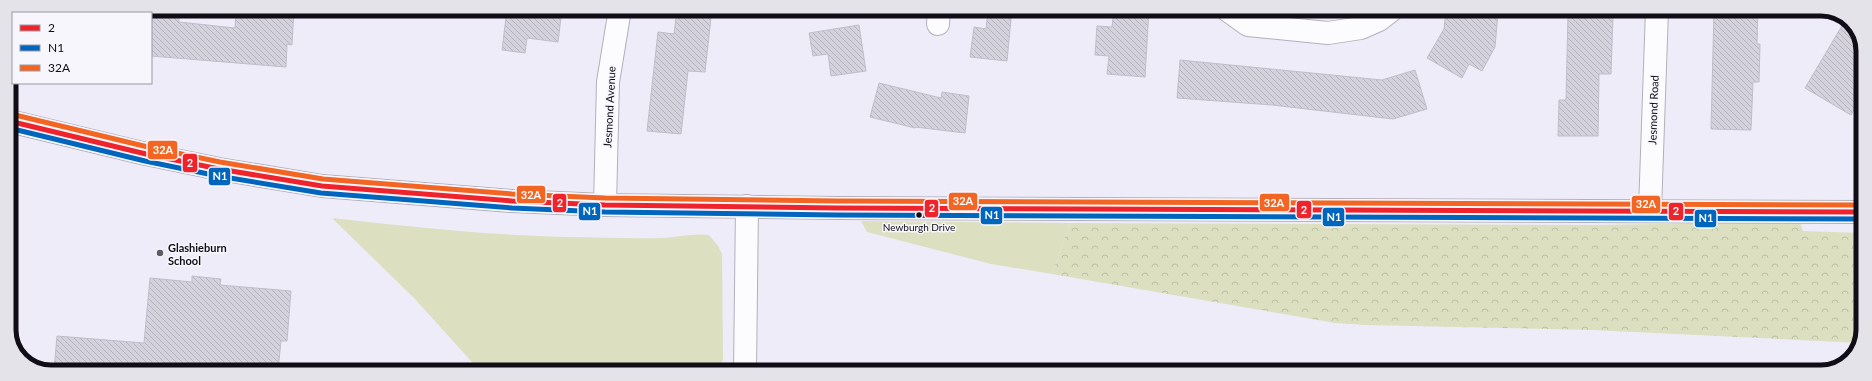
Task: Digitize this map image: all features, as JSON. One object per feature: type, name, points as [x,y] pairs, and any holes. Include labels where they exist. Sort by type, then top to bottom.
[{"type":"street","name":"Jesmond Avenue","points":[[605,205],[608,82],[619,16]]},
{"type":"street","points":[[1235,16],[1248,25],[1328,34],[1361,28],[1384,16]]},
{"type":"street","name":"Jesmond Road","points":[[1650,210],[1656,16]]},
{"type":"street","points":[[16,123],[146,154],[219,169],[322,186],[512,201],[605,205],[852,208],[1856,212]]},
{"type":"street","points":[[745,365],[747,206]]},
{"type":"green space","points":[[332,218],[450,230],[537,236],[661,238],[697,234],[709,235],[718,246],[722,254],[723,360],[720,365],[475,365],[415,299]]},
{"type":"green space","points":[[861,221],[1070,223],[1052,274],[991,264],[867,232]]},
{"type":"green space","points":[[1800,222],[1803,231],[1856,233],[1856,330],[1853,343],[1592,330],[1335,323],[1052,274],[1070,223],[1589,225]]},
{"type":"building","points":[[152,16],[179,17],[179,22],[235,28],[236,16],[294,16],[292,45],[287,44],[286,67],[152,56]]},
{"type":"building","points":[[506,16],[561,16],[558,42],[527,38],[525,53],[502,50]]},
{"type":"building","points":[[676,16],[711,16],[705,72],[688,71],[681,134],[647,131],[658,32],[674,34]]},
{"type":"building","points":[[987,16],[1011,16],[1007,61],[970,57],[974,27],[986,29]]},
{"type":"building","points":[[1113,16],[1149,16],[1145,77],[1107,74],[1109,56],[1095,55],[1097,26],[1112,27]]},
{"type":"building","points":[[1445,16],[1498,16],[1495,47],[1482,71],[1469,64],[1462,78],[1427,58],[1444,29]]},
{"type":"building","points":[[1568,16],[1613,16],[1611,74],[1599,74],[1598,136],[1558,136],[1559,100],[1566,100]]},
{"type":"building","points":[[1714,16],[1758,16],[1757,44],[1760,44],[1759,82],[1753,82],[1751,130],[1711,129]]},
{"type":"building","points":[[1843,24],[1850,32],[1856,49],[1856,107],[1851,115],[1805,88]]},
{"type":"building","points":[[859,25],[866,71],[831,76],[828,54],[813,56],[809,33]]},
{"type":"building","points":[[1180,60],[1382,80],[1415,70],[1427,109],[1393,119],[1272,105],[1177,98]]},
{"type":"building","points":[[879,83],[941,98],[942,92],[969,96],[965,133],[915,128],[870,117]]},
{"type":"building","points":[[192,276],[221,279],[220,285],[291,291],[287,341],[281,341],[279,365],[55,365],[57,336],[144,343],[150,278],[192,282]]},
{"type":"transit line","name":"32A","points":[[16,115],[148,147],[220,162],[323,179],[512,194],[605,198],[837,201],[1856,205]]},
{"type":"transit line","name":"2","points":[[16,123],[146,154],[219,169],[322,186],[512,201],[605,205],[837,208],[1856,212]]},
{"type":"transit line","name":"N1","points":[[16,130],[145,161],[218,176],[321,193],[512,208],[605,212],[837,215],[1856,219]]},
{"type":"place","name":"Newburgh Drive","points":[[919,215]]},
{"type":"place","name":"Glashieburn School","points":[[160,253]]}]
